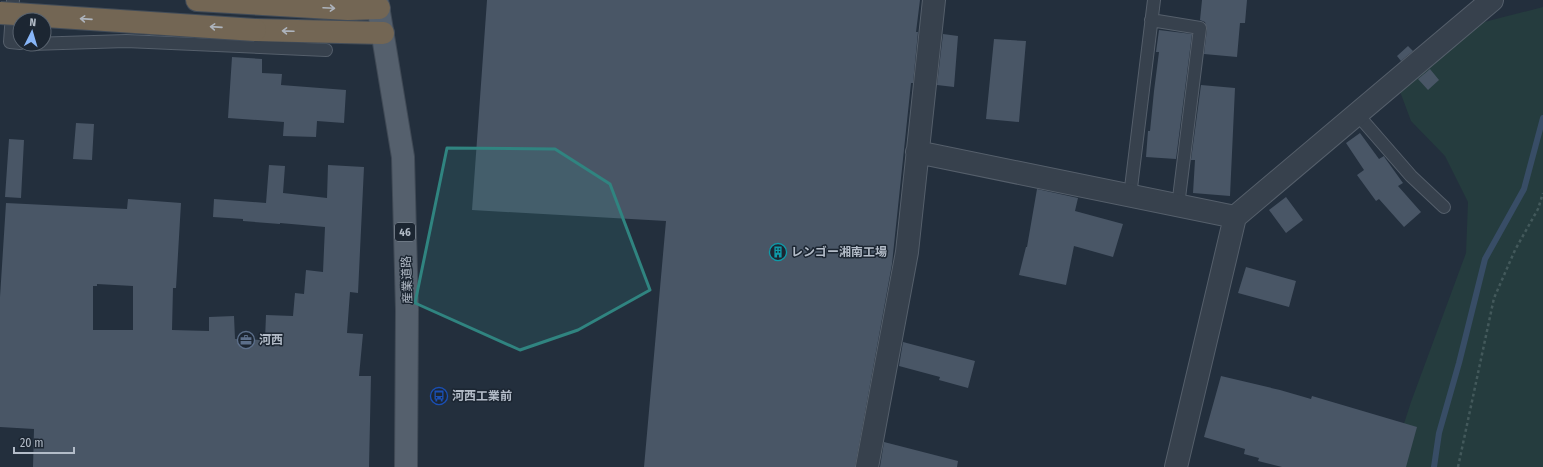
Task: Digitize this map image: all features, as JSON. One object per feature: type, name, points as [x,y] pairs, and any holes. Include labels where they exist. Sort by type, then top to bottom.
[{"type":"highway","points":[[197,0],[348,9],[378,4]]},
{"type":"highway","points":[[0,13],[255,30],[383,33]]},
{"type":"main road","name":"産業道路","points":[[378,4],[403,157],[407,310],[406,467]]},
{"type":"street","points":[[867,467],[907,252],[934,0]]},
{"type":"street","points":[[1176,467],[1234,218],[1492,0]]},
{"type":"street","points":[[917,152],[1234,218]]},
{"type":"lane","points":[[12,12],[13,0]]},
{"type":"lane","points":[[1130,196],[1154,0]]},
{"type":"lane","points":[[12,14],[10,42],[12,42]]},
{"type":"lane","points":[[1151,20],[1200,28],[1178,206]]},
{"type":"lane","points":[[52,43],[126,41],[326,50]]},
{"type":"lane","points":[[1357,114],[1411,176],[1444,207]]},
{"type":"path","points":[[1458,467],[1494,298],[1515,250],[1538,209],[1543,193]]},
{"type":"highlighted area","points":[[447,148],[555,149],[610,184],[650,290],[578,330],[520,350],[415,303]]},
{"type":"green space","points":[[1543,7],[1543,467],[1390,467],[1411,402],[1466,253],[1468,202],[1445,156],[1411,121],[1395,78],[1434,35]]},
{"type":"building","name":"レンゴー湘南工場","points":[[487,0],[920,0],[916,32],[918,32],[913,83],[911,83],[892,264],[855,467],[644,467],[666,221],[472,210]]},
{"type":"building","points":[[1202,0],[1247,0],[1245,23],[1240,23],[1237,57],[1204,54],[1207,29],[1205,22],[1200,20]]},
{"type":"building","points":[[1159,30],[1192,34],[1176,159],[1146,157],[1148,131],[1150,131],[1159,52],[1156,52]]},
{"type":"building","points":[[943,34],[958,36],[954,87],[937,85]]},
{"type":"building","points":[[994,39],[1026,41],[1019,122],[986,119]]},
{"type":"building","points":[[1408,46],[1413,51],[1401,61],[1397,56]]},
{"type":"building","points":[[232,57],[262,59],[262,73],[282,74],[281,85],[346,90],[344,123],[317,121],[316,137],[283,136],[284,122],[228,118]]},
{"type":"building","points":[[1430,69],[1439,80],[1428,90],[1418,79]]},
{"type":"building","points":[[1201,85],[1235,88],[1230,196],[1193,193],[1195,160],[1191,160]]},
{"type":"building","points":[[76,123],[94,124],[92,160],[73,159]]},
{"type":"building","points":[[1360,133],[1379,159],[1384,156],[1403,183],[1398,186],[1421,212],[1404,227],[1379,199],[1376,201],[1357,175],[1364,170],[1346,143]]},
{"type":"building","points":[[9,139],[24,140],[21,198],[5,197]]},
{"type":"building","points":[[269,165],[285,166],[283,193],[327,198],[328,165],[364,167],[358,293],[350,292],[347,333],[363,334],[359,376],[371,376],[369,467],[33,467],[34,429],[0,427],[0,297],[6,203],[127,209],[128,199],[181,203],[176,288],[173,288],[172,330],[209,331],[209,317],[234,316],[235,339],[265,340],[266,315],[293,316],[295,293],[304,294],[306,270],[323,272],[325,227],[243,221],[243,219],[213,217],[214,199],[266,203]],"holes":[[[97,284],[133,286],[133,330],[93,330],[93,286],[97,286]]]},
{"type":"building","points":[[1037,189],[1078,198],[1075,211],[1123,224],[1113,257],[1074,246],[1066,285],[1019,275],[1027,247]]},
{"type":"building","points":[[1286,197],[1303,220],[1286,233],[1269,210]]},
{"type":"building","points":[[1246,267],[1296,281],[1289,307],[1238,293]]},
{"type":"building","points":[[903,342],[975,361],[968,388],[939,380],[940,377],[899,366]]},
{"type":"building","points":[[1221,376],[1311,399],[1312,396],[1417,427],[1406,467],[1282,467],[1258,461],[1259,458],[1244,454],[1245,449],[1204,437]]},
{"type":"building","points":[[884,442],[958,461],[957,467],[880,467]]},
{"type":"waterway","points":[[1434,467],[1439,433],[1459,363],[1485,259],[1524,189],[1543,118]]},
{"type":"place","name":"レンゴー湘南工場","points":[[778,252]]},
{"type":"place","name":"河西","points":[[246,340]]},
{"type":"place","name":"河西工業前","points":[[439,396]]}]
